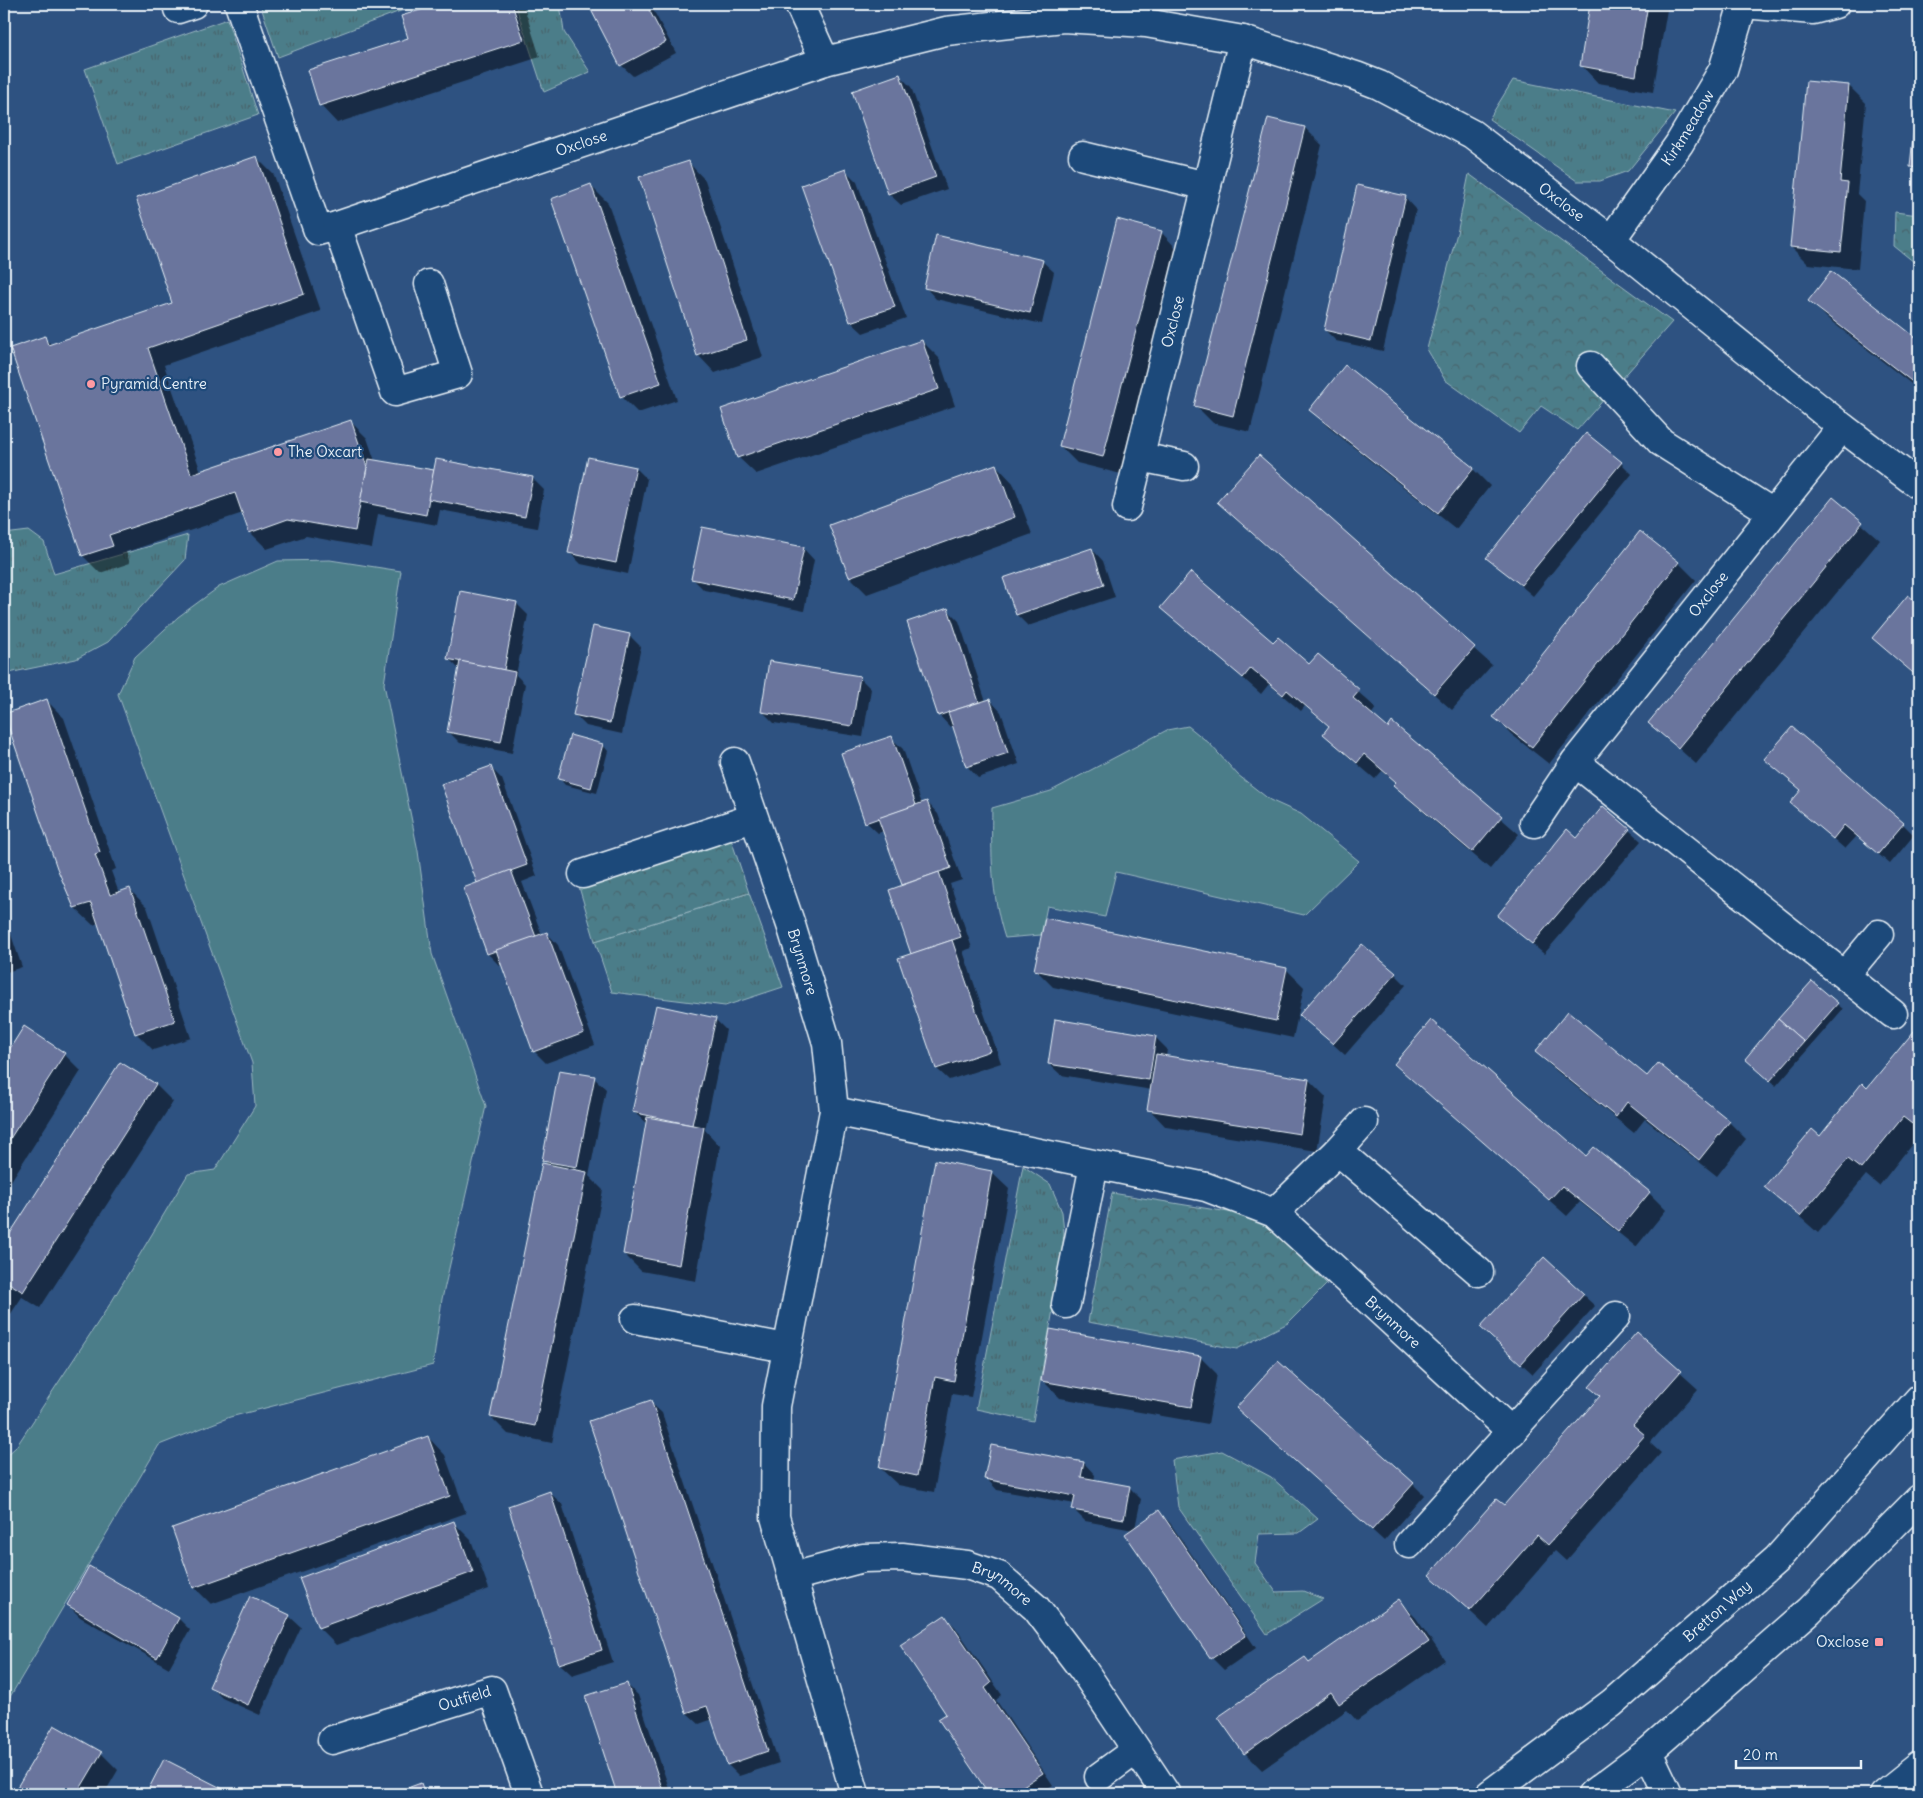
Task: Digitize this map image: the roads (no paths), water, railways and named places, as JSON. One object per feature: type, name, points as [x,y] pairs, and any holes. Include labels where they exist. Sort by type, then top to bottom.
[{"type":"street","name":"Oxclose","points":[[238,4],[318,232],[825,61],[946,31],[1063,18],[1146,23],[1243,40],[1379,85],[1472,134],[1611,240],[1842,427],[1919,485]]},
{"type":"street","points":[[799,4],[825,61]]},
{"type":"street","name":"Kirkmeadow","points":[[1611,240],[1679,144],[1723,70],[1743,4],[1813,10],[1834,4]]},
{"type":"street","name":"Oxclose","points":[[1127,507],[1243,40]]},
{"type":"street","points":[[1083,156],[1207,186]]},
{"type":"street","points":[[337,226],[394,392],[458,374],[429,284]]},
{"type":"street","points":[[1591,366],[1661,442],[1773,514]]},
{"type":"street","name":"Oxclose","points":[[1534,823],[1575,762],[1842,427]]},
{"type":"street","points":[[1140,457],[1184,466]]},
{"type":"street","name":"Brynmore","points":[[735,762],[791,925],[827,1043],[834,1111],[776,1406],[775,1516],[856,1794]]},
{"type":"street","points":[[1575,762],[1893,1014]]},
{"type":"street","points":[[583,874],[753,818]]},
{"type":"street","points":[[1845,975],[1878,934]]},
{"type":"street","name":"Brynmore","points":[[834,1111],[1206,1187],[1274,1212],[1512,1432]]},
{"type":"street","points":[[1274,1212],[1338,1151],[1364,1122]]},
{"type":"street","points":[[1338,1151],[1478,1272]]},
{"type":"street","points":[[1066,1304],[1094,1165]]},
{"type":"street","points":[[1409,1544],[1616,1316]]},
{"type":"street","points":[[635,1319],[786,1348]]},
{"type":"street","name":"Bretton Way","points":[[1490,1794],[1612,1703],[1777,1559],[1919,1399]]},
{"type":"street","points":[[1592,1794],[1648,1752],[1809,1611],[1919,1498]]},
{"type":"street","name":"Brynmore","points":[[792,1577],[863,1558],[902,1557],[967,1565],[999,1576],[1036,1608],[1084,1671],[1166,1794]]},
{"type":"street","name":"Outfield","points":[[332,1740],[492,1690],[529,1794]]},
{"type":"street","points":[[1099,1777],[1136,1750]]},
{"type":"street","points":[[1648,1752],[1668,1794]]},
{"type":"street","points":[[1884,1794],[1919,1766]]},
{"type":"place","name":"Pyramid Centre","points":[[91,384]]},
{"type":"place","name":"The Oxcart","points":[[278,452]]},
{"type":"place","name":"Oxclose","points":[[1879,1642]]}]
